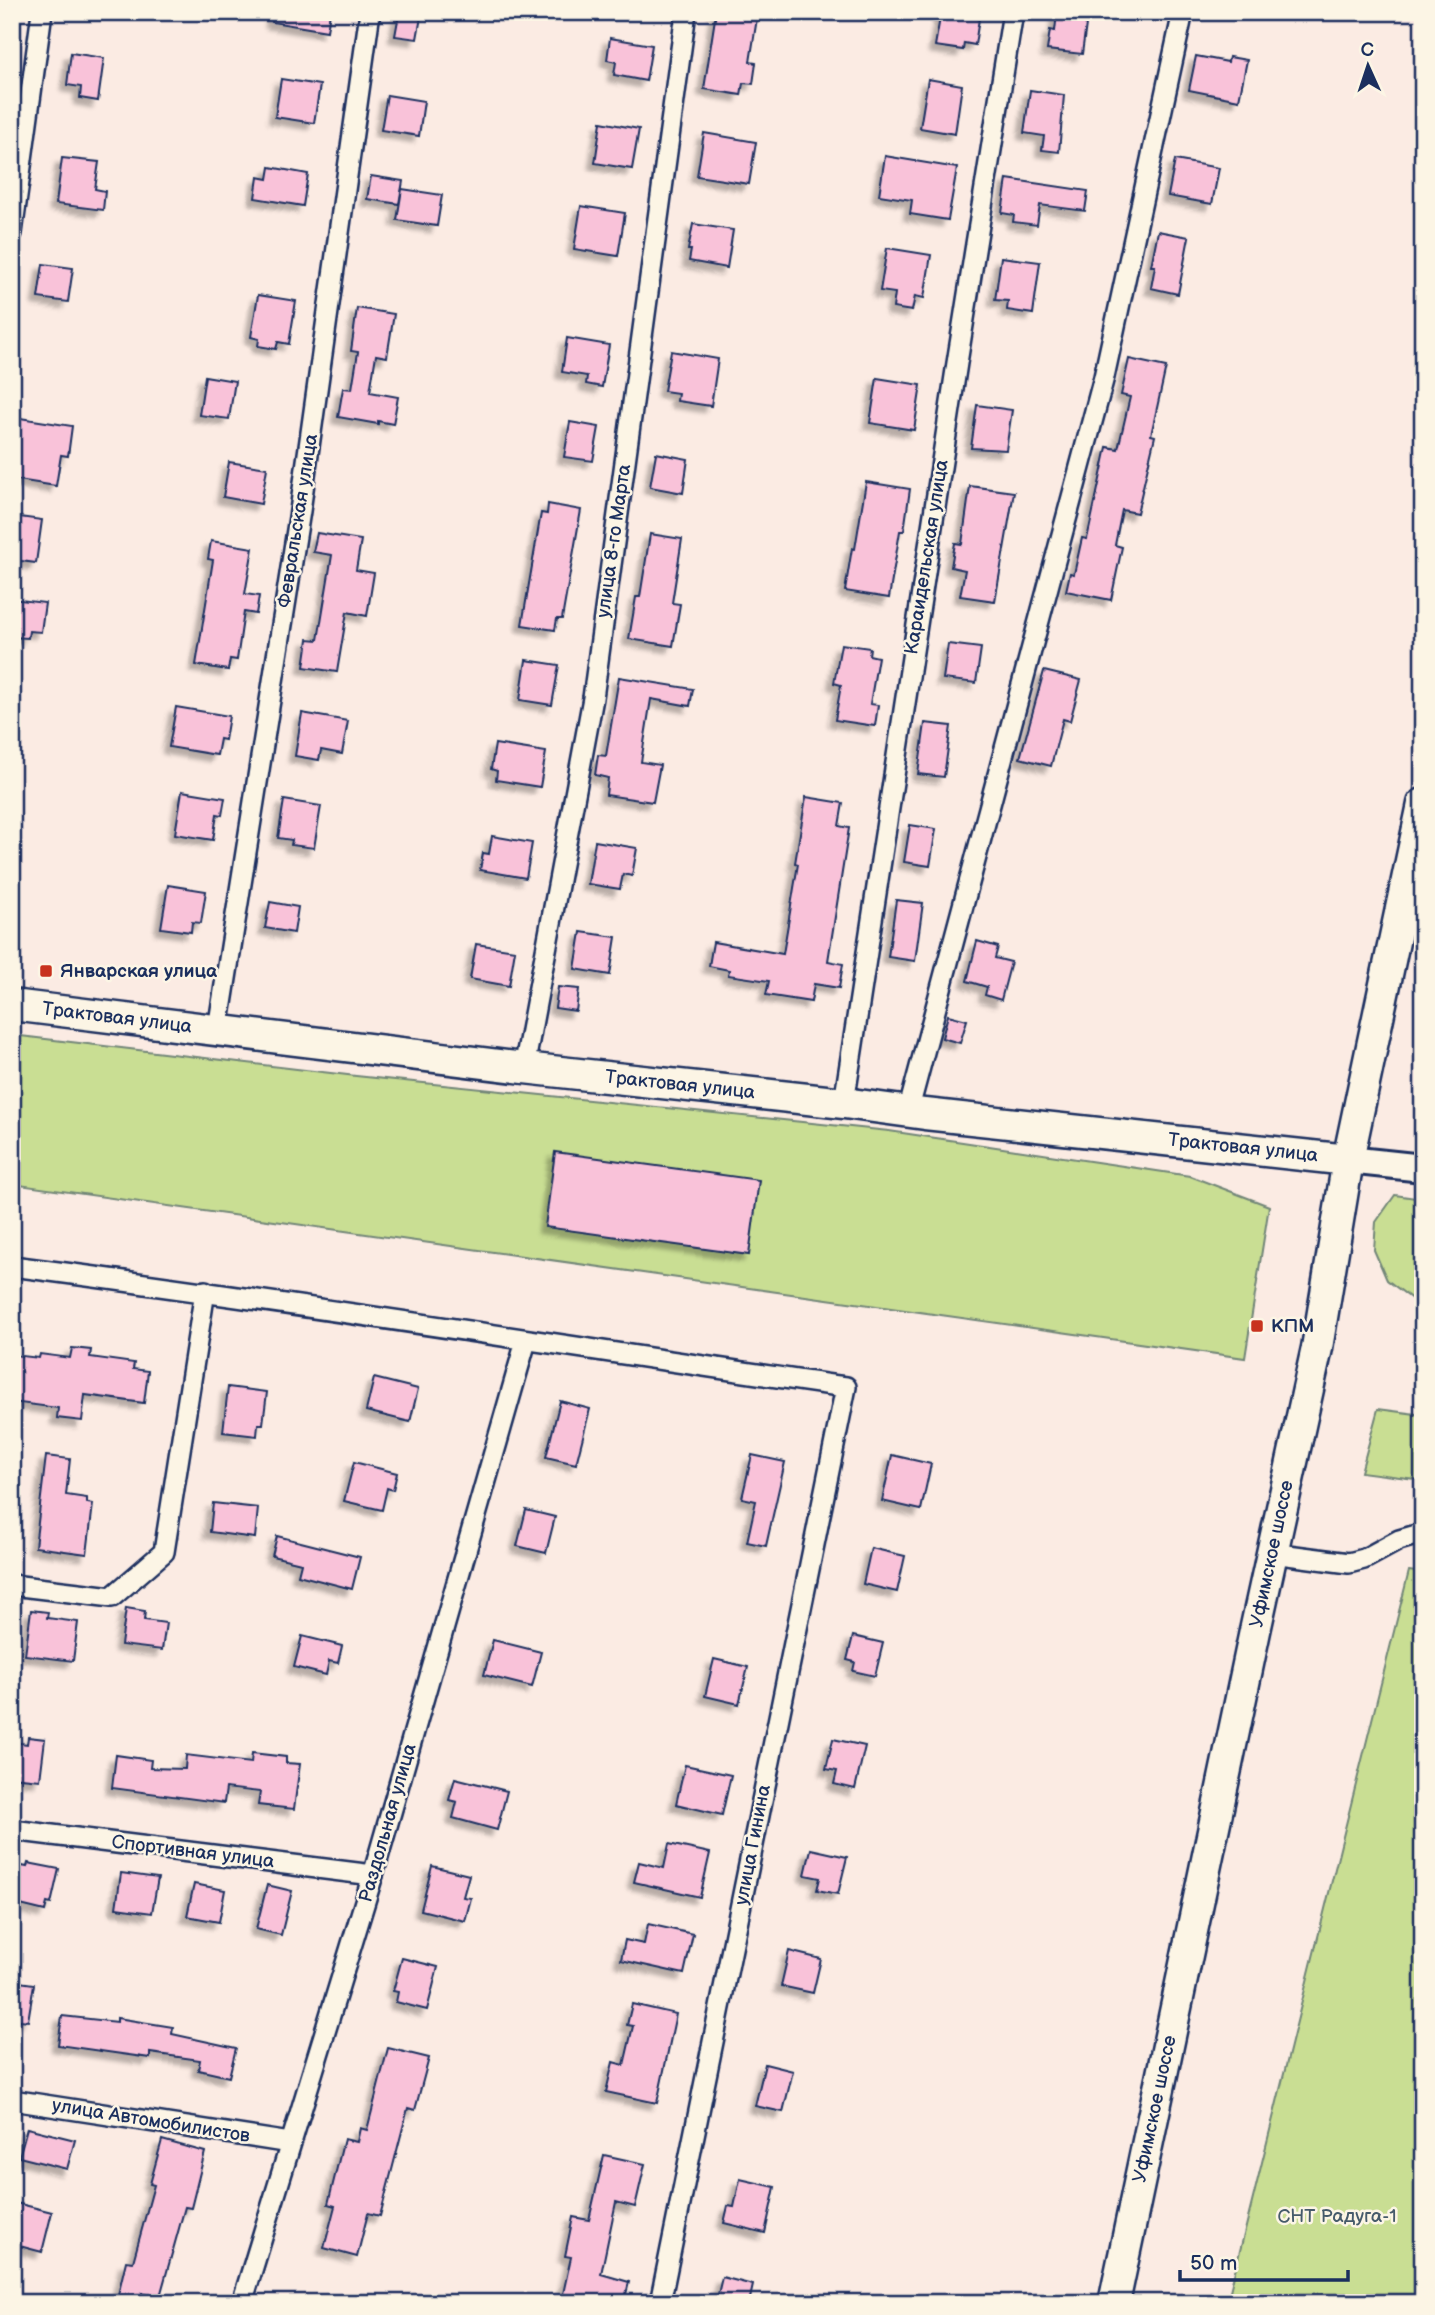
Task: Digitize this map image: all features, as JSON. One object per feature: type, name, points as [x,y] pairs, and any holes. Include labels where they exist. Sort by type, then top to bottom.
[{"type":"main road","name":"Уфимское шоссе","points":[[1114,2303],[1317,1348],[1348,1160],[1423,804]]},
{"type":"main road","name":"Трактовая улица","points":[[12,1005],[524,1068],[1348,1160]]},
{"type":"main road","points":[[1348,1160],[1423,1168]]},
{"type":"street","points":[[12,233],[43,12]]},
{"type":"street","name":"Февральская улица","points":[[218,1029],[300,511],[370,12]]},
{"type":"street","name":"улица 8-го Марта","points":[[524,1068],[593,698],[686,12]]},
{"type":"street","name":"Караидельская улица","points":[[844,1103],[1013,12]]},
{"type":"street","points":[[908,1112],[1104,377],[1183,12]]},
{"type":"street","points":[[12,1266],[205,1291],[526,1341]]},
{"type":"street","points":[[12,1585],[112,1597],[164,1552],[205,1291]]},
{"type":"street","name":"улица Гинина","points":[[526,1341],[846,1387],[660,2303]]},
{"type":"street","name":"Раздольная улица","points":[[242,2303],[373,1875],[526,1341]]},
{"type":"street","points":[[1272,1553],[1349,1563],[1364,1559],[1399,1540],[1423,1533]]},
{"type":"street","name":"Спортивная улица","points":[[12,1830],[373,1875]]},
{"type":"street","name":"улица Автомобилистов","points":[[12,2100],[290,2143]]},
{"type":"green space","points":[[12,1035],[356,1076],[889,1131],[1190,1176],[1269,1206],[1245,1358],[12,1184]]},
{"type":"green space","points":[[1395,1195],[1423,1199],[1423,1303],[1412,1299],[1387,1280],[1374,1250],[1376,1222]]},
{"type":"green space","points":[[1378,1409],[1423,1415],[1423,1480],[1361,1472]]},
{"type":"green space","name":"СНТ Радуга-1","points":[[1409,1571],[1423,1573],[1423,2303],[1227,2303]]},
{"type":"building","points":[[273,12],[330,12],[327,31],[272,22]]},
{"type":"building","points":[[716,12],[758,12],[750,62],[756,63],[753,84],[743,83],[741,95],[704,89]]},
{"type":"building","points":[[941,12],[980,12],[975,45],[964,43],[963,50],[935,46]]},
{"type":"building","points":[[1057,13],[1087,17],[1082,54],[1047,50],[1050,30],[1055,31]]},
{"type":"building","points":[[399,14],[421,17],[417,39],[395,36]]},
{"type":"building","points":[[610,38],[652,45],[646,81],[614,75],[616,62],[607,60]]},
{"type":"building","points":[[71,53],[104,58],[98,101],[80,98],[81,87],[67,85]]},
{"type":"building","points":[[1196,56],[1228,62],[1229,57],[1247,60],[1239,100],[1189,90]]},
{"type":"building","points":[[281,79],[320,85],[314,123],[275,117]]},
{"type":"building","points":[[928,79],[962,85],[955,134],[920,128]]},
{"type":"building","points":[[1030,90],[1064,95],[1059,152],[1042,150],[1044,136],[1024,133]]},
{"type":"building","points":[[387,95],[424,101],[419,136],[381,130]]},
{"type":"building","points":[[601,122],[639,129],[632,169],[595,163]]},
{"type":"building","points":[[704,133],[756,142],[749,184],[697,176]]},
{"type":"building","points":[[885,156],[957,168],[948,220],[910,214],[912,200],[879,195]]},
{"type":"building","points":[[62,158],[99,162],[95,189],[105,191],[103,210],[56,204]]},
{"type":"building","points":[[1175,160],[1219,168],[1212,204],[1168,196]]},
{"type":"building","points":[[270,167],[308,174],[303,206],[255,198],[258,177],[268,179]]},
{"type":"building","points":[[371,176],[403,181],[399,204],[367,199]]},
{"type":"building","points":[[1007,179],[1088,191],[1085,211],[1040,205],[1037,225],[1013,222],[1014,215],[1002,213]]},
{"type":"building","points":[[402,189],[442,195],[437,226],[397,220]]},
{"type":"building","points":[[581,206],[625,213],[618,256],[574,249]]},
{"type":"building","points":[[693,224],[733,230],[727,268],[689,261],[691,250],[688,250]]},
{"type":"building","points":[[1158,231],[1189,237],[1178,294],[1151,288],[1155,266],[1151,266]]},
{"type":"building","points":[[887,248],[931,255],[924,298],[915,296],[912,311],[893,308],[895,293],[880,291]]},
{"type":"building","points":[[1001,257],[1040,262],[1033,314],[1007,310],[1008,301],[995,300]]},
{"type":"building","points":[[43,264],[73,268],[68,302],[38,298]]},
{"type":"building","points":[[258,295],[296,301],[289,344],[278,342],[276,349],[258,346],[259,339],[251,337]]},
{"type":"building","points":[[357,308],[394,314],[387,357],[376,355],[370,392],[398,397],[393,424],[338,417],[343,388],[352,389],[358,352],[351,351]]},
{"type":"building","points":[[567,338],[609,345],[602,387],[586,384],[587,376],[562,372]]},
{"type":"building","points":[[671,351],[718,359],[711,406],[677,401],[678,393],[664,391]]},
{"type":"building","points":[[1129,359],[1166,367],[1151,435],[1155,436],[1137,513],[1122,510],[1115,545],[1122,547],[1111,600],[1066,591],[1070,573],[1074,574],[1082,538],[1087,539],[1107,447],[1118,449],[1130,397],[1121,395]]},
{"type":"building","points":[[205,376],[235,381],[229,419],[199,415]]},
{"type":"building","points":[[877,378],[921,385],[914,430],[870,423]]},
{"type":"building","points":[[977,405],[1012,410],[1006,450],[971,448]]},
{"type":"building","points":[[20,418],[72,426],[68,456],[61,455],[56,486],[12,479]]},
{"type":"building","points":[[570,422],[599,427],[593,461],[564,457]]},
{"type":"building","points":[[656,453],[688,459],[683,493],[650,487]]},
{"type":"building","points":[[229,462],[267,468],[261,504],[223,497]]},
{"type":"building","points":[[866,482],[910,489],[889,598],[845,591]]},
{"type":"building","points":[[970,486],[1014,492],[995,601],[960,596],[965,570],[951,567],[955,543],[962,544]]},
{"type":"building","points":[[548,504],[581,510],[562,619],[557,619],[555,630],[522,625],[541,513],[547,514]]},
{"type":"building","points":[[12,516],[42,520],[36,563],[14,560]]},
{"type":"building","points":[[317,533],[361,540],[356,570],[374,573],[367,616],[347,612],[337,672],[304,667],[308,639],[318,640],[332,555],[313,552]]},
{"type":"building","points":[[650,534],[682,539],[672,603],[680,604],[673,646],[629,639],[636,597],[640,597]]},
{"type":"building","points":[[211,541],[253,548],[245,594],[259,596],[256,614],[244,612],[237,660],[230,659],[228,670],[196,665],[213,560],[208,559]]},
{"type":"building","points":[[12,599],[45,603],[41,632],[29,631],[28,638],[12,637]]},
{"type":"building","points":[[841,644],[870,648],[869,655],[878,657],[870,704],[878,705],[875,726],[835,720],[841,685],[834,683]]},
{"type":"building","points":[[948,644],[981,648],[976,683],[943,679]]},
{"type":"building","points":[[526,660],[559,665],[552,705],[520,700]]},
{"type":"building","points":[[1044,671],[1081,680],[1070,721],[1063,719],[1051,766],[1020,758]]},
{"type":"building","points":[[619,677],[693,689],[690,706],[651,699],[641,762],[660,765],[653,802],[606,795],[608,778],[595,775],[598,755],[606,756]]},
{"type":"building","points":[[176,707],[229,716],[225,740],[220,739],[217,755],[169,747]]},
{"type":"building","points":[[302,713],[348,721],[342,754],[321,750],[319,760],[295,756]]},
{"type":"building","points":[[925,723],[951,726],[944,777],[918,774]]},
{"type":"building","points":[[495,744],[546,752],[540,787],[496,780],[497,771],[491,769]]},
{"type":"building","points":[[182,791],[225,798],[222,815],[217,814],[213,840],[175,834]]},
{"type":"building","points":[[806,797],[843,803],[839,826],[849,828],[828,961],[843,964],[839,988],[814,984],[811,1002],[766,995],[769,981],[728,975],[729,970],[709,966],[713,942],[783,954]]},
{"type":"building","points":[[284,800],[321,806],[314,848],[291,845],[292,840],[278,838]]},
{"type":"building","points":[[910,825],[936,829],[930,866],[904,862]]},
{"type":"building","points":[[492,836],[532,843],[526,878],[480,870],[483,853],[489,854]]},
{"type":"building","points":[[595,841],[637,848],[632,876],[623,874],[620,889],[588,884]]},
{"type":"building","points":[[168,885],[206,891],[201,923],[192,922],[191,932],[161,928]]},
{"type":"building","points":[[896,900],[923,903],[915,961],[888,957]]},
{"type":"building","points":[[270,902],[298,907],[294,933],[265,928]]},
{"type":"building","points":[[581,932],[616,937],[610,975],[575,969]]},
{"type":"building","points":[[977,941],[998,947],[995,958],[1011,962],[1001,1000],[985,995],[987,987],[967,981]]},
{"type":"building","points":[[476,944],[515,950],[509,986],[470,979]]},
{"type":"building","points":[[558,987],[579,989],[576,1011],[555,1008]]},
{"type":"building","points":[[948,1015],[967,1020],[960,1043],[942,1038]]},
{"type":"building","points":[[555,1152],[759,1180],[749,1255],[545,1227]]},
{"type":"building","points":[[72,1348],[91,1350],[90,1357],[134,1363],[133,1369],[148,1371],[144,1403],[85,1395],[82,1421],[57,1418],[58,1408],[12,1402],[14,1355],[39,1358],[40,1354],[70,1358]]},
{"type":"building","points":[[374,1378],[418,1389],[410,1422],[366,1411]]},
{"type":"building","points":[[228,1387],[267,1392],[263,1424],[258,1424],[257,1436],[223,1432]]},
{"type":"building","points":[[560,1401],[590,1409],[576,1464],[546,1457]]},
{"type":"building","points":[[752,1455],[785,1462],[766,1546],[747,1542],[756,1501],[742,1498]]},
{"type":"building","points":[[892,1455],[931,1464],[921,1510],[882,1501]]},
{"type":"building","points":[[46,1456],[70,1459],[66,1495],[87,1498],[87,1503],[93,1504],[87,1554],[35,1547]]},
{"type":"building","points":[[354,1462],[397,1473],[393,1490],[387,1488],[382,1510],[344,1501]]},
{"type":"building","points":[[213,1503],[258,1508],[255,1538],[210,1532]]},
{"type":"building","points":[[526,1510],[555,1517],[546,1553],[517,1546]]},
{"type":"building","points":[[277,1536],[360,1557],[352,1589],[298,1575],[301,1563],[272,1556]]},
{"type":"building","points":[[871,1548],[905,1556],[897,1592],[863,1584]]},
{"type":"building","points":[[126,1608],[145,1611],[144,1620],[166,1623],[162,1650],[121,1645]]},
{"type":"building","points":[[31,1610],[48,1612],[47,1618],[78,1622],[73,1661],[25,1655]]},
{"type":"building","points":[[302,1636],[342,1646],[338,1663],[329,1661],[326,1675],[294,1667]]},
{"type":"building","points":[[853,1636],[883,1643],[875,1676],[853,1671],[855,1662],[847,1660]]},
{"type":"building","points":[[493,1640],[541,1652],[532,1687],[484,1675]]},
{"type":"building","points":[[714,1659],[748,1667],[739,1704],[705,1696]]},
{"type":"building","points":[[28,1737],[45,1739],[40,1780],[12,1777],[12,1742],[27,1744]]},
{"type":"building","points":[[833,1739],[865,1746],[855,1789],[834,1784],[837,1771],[826,1769]]},
{"type":"building","points":[[252,1753],[286,1757],[286,1763],[300,1764],[294,1809],[258,1805],[260,1792],[226,1788],[224,1803],[112,1788],[116,1755],[151,1760],[150,1768],[185,1769],[186,1755],[251,1763]]},
{"type":"building","points":[[685,1765],[731,1775],[722,1815],[676,1804]]},
{"type":"building","points":[[455,1778],[507,1791],[497,1830],[453,1818],[457,1802],[449,1800]]},
{"type":"building","points":[[669,1844],[710,1853],[700,1897],[634,1882],[639,1862],[664,1868]]},
{"type":"building","points":[[811,1849],[847,1857],[838,1894],[817,1890],[820,1878],[805,1875]]},
{"type":"building","points":[[28,1863],[59,1869],[51,1904],[47,1903],[45,1911],[12,1903],[12,1864],[27,1867]]},
{"type":"building","points":[[432,1866],[469,1875],[463,1897],[471,1898],[465,1921],[421,1910]]},
{"type":"building","points":[[121,1873],[158,1878],[152,1913],[116,1908]]},
{"type":"building","points":[[194,1884],[225,1890],[219,1922],[187,1916]]},
{"type":"building","points":[[267,1885],[292,1891],[281,1935],[256,1929]]},
{"type":"building","points":[[648,1924],[693,1934],[684,1974],[621,1960],[625,1940],[644,1944]]},
{"type":"building","points":[[789,1951],[821,1959],[813,1993],[781,1986]]},
{"type":"building","points":[[402,1958],[438,1967],[427,2010],[396,2002],[398,1992],[393,1991]]},
{"type":"building","points":[[12,1981],[34,1984],[28,2021],[12,2019]]},
{"type":"building","points":[[632,2004],[676,2014],[657,2103],[606,2092],[613,2062],[624,2065],[633,2026],[627,2025]]},
{"type":"building","points":[[62,2016],[117,2022],[117,2018],[173,2027],[172,2034],[236,2048],[229,2077],[198,2070],[200,2060],[150,2053],[150,2058],[58,2045]]},
{"type":"building","points":[[388,2048],[429,2058],[415,2110],[408,2108],[380,2216],[368,2213],[357,2257],[324,2248],[335,2206],[328,2204],[344,2139],[357,2142],[360,2128],[367,2130]]},
{"type":"building","points":[[765,2064],[793,2071],[783,2112],[755,2106]]},
{"type":"building","points":[[27,2128],[75,2140],[67,2169],[19,2157]]},
{"type":"building","points":[[162,2140],[205,2152],[191,2208],[185,2207],[159,2300],[142,2293],[140,2303],[133,2303],[117,2299],[126,2261],[133,2262],[154,2185],[150,2184]]},
{"type":"building","points":[[604,2155],[645,2164],[635,2207],[616,2202],[601,2274],[629,2282],[624,2303],[561,2303],[571,2257],[565,2256],[573,2217],[589,2220]]},
{"type":"building","points":[[740,2179],[775,2187],[765,2233],[724,2223],[728,2206],[734,2207]]},
{"type":"building","points":[[12,2202],[52,2212],[42,2252],[12,2244]]},
{"type":"building","points":[[722,2277],[753,2285],[749,2303],[716,2303]]},
{"type":"place","name":"Январская улица","points":[[46,971]]},
{"type":"place","name":"КПМ","points":[[1257,1326]]}]
